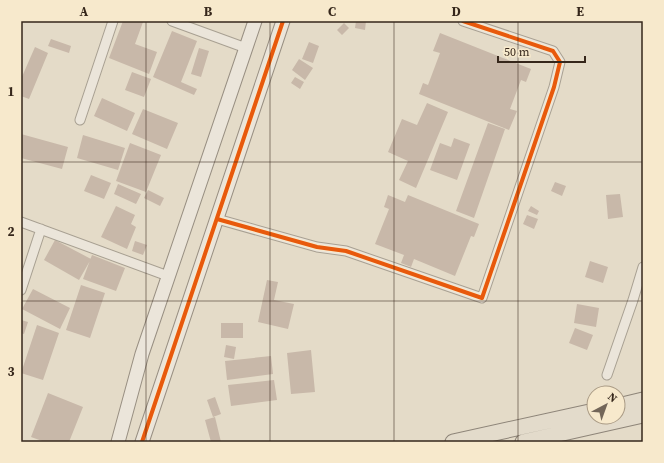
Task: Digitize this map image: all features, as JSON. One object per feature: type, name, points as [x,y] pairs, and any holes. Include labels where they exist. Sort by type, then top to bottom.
[{"type":"main road","points":[[626,404],[643,400]]},
{"type":"main road","points":[[453,442],[586,413]]},
{"type":"main road","points":[[523,442],[643,415]]},
{"type":"street","points":[[80,120],[113,21]]},
{"type":"street","points":[[172,21],[246,48]]},
{"type":"street","points":[[118,442],[142,354],[255,21]]},
{"type":"street","points":[[142,442],[283,21]]},
{"type":"street","points":[[217,219],[317,247],[346,250],[482,298],[554,87],[560,62],[553,51],[463,21]]},
{"type":"street","points":[[21,222],[168,276]]},
{"type":"street","points":[[21,290],[41,229]]},
{"type":"street","points":[[608,375],[634,300],[643,267]]},
{"type":"building","points":[[123,21],[143,22],[135,44],[157,52],[149,74],[109,58]]},
{"type":"building","points":[[356,21],[366,21],[365,30],[355,28]]},
{"type":"building","points":[[344,23],[349,28],[342,35],[337,30]]},
{"type":"building","points":[[172,31],[197,41],[181,82],[197,89],[194,95],[153,77]]},
{"type":"building","points":[[440,33],[531,69],[526,82],[521,80],[510,109],[517,111],[509,130],[419,94],[423,83],[428,85],[440,53],[433,51]]},
{"type":"building","points":[[51,39],[71,46],[69,53],[48,46]]},
{"type":"building","points":[[309,42],[319,46],[313,63],[302,59]]},
{"type":"building","points":[[35,47],[48,53],[29,99],[21,96],[21,79]]},
{"type":"building","points":[[199,48],[209,51],[201,77],[191,74]]},
{"type":"building","points":[[299,59],[313,68],[305,80],[292,70]]},
{"type":"building","points":[[132,72],[151,79],[144,97],[125,90]]},
{"type":"building","points":[[295,77],[304,82],[300,89],[291,83]]},
{"type":"building","points":[[102,98],[135,113],[127,131],[94,116]]},
{"type":"building","points":[[427,103],[448,112],[416,188],[399,180],[408,161],[388,152],[402,119],[417,125]]},
{"type":"building","points":[[143,109],[178,123],[167,149],[132,134]]},
{"type":"building","points":[[488,123],[505,129],[474,218],[456,211]]},
{"type":"building","points":[[21,134],[68,147],[62,169],[21,158]]},
{"type":"building","points":[[83,135],[125,148],[118,170],[77,158]]},
{"type":"building","points":[[454,138],[470,144],[457,180],[430,170],[440,143],[451,147]]},
{"type":"building","points":[[130,143],[161,155],[146,192],[116,181]]},
{"type":"building","points":[[91,175],[111,183],[104,199],[84,191]]},
{"type":"building","points":[[555,182],[566,186],[562,196],[551,191]]},
{"type":"building","points":[[118,184],[141,194],[136,204],[114,194]]},
{"type":"building","points":[[148,190],[164,198],[160,206],[144,198]]},
{"type":"building","points":[[620,194],[623,217],[608,219],[606,195]]},
{"type":"building","points":[[388,195],[405,202],[408,195],[479,224],[474,237],[471,236],[455,276],[414,259],[411,267],[401,263],[404,255],[375,244],[389,209],[384,207]]},
{"type":"building","points":[[116,206],[135,215],[131,224],[136,227],[127,249],[101,237]]},
{"type":"building","points":[[531,206],[539,211],[537,215],[528,211]]},
{"type":"building","points":[[527,215],[538,219],[534,229],[523,224]]},
{"type":"building","points":[[55,240],[91,259],[79,280],[44,260]]},
{"type":"building","points":[[135,241],[147,245],[143,255],[132,251]]},
{"type":"building","points":[[92,255],[125,268],[116,291],[83,279]]},
{"type":"building","points":[[590,261],[608,267],[603,283],[585,277]]},
{"type":"building","points":[[267,280],[278,282],[274,300],[294,304],[288,329],[258,322]]},
{"type":"building","points":[[81,285],[105,293],[90,338],[66,330]]},
{"type":"building","points":[[33,289],[70,308],[60,329],[22,309]]},
{"type":"building","points":[[577,304],[599,308],[596,327],[574,323]]},
{"type":"building","points":[[21,320],[28,322],[24,334],[21,333]]},
{"type":"building","points":[[221,323],[243,323],[243,338],[221,338]]},
{"type":"building","points":[[37,325],[59,333],[43,380],[21,373]]},
{"type":"building","points":[[575,328],[593,335],[587,350],[569,343]]},
{"type":"building","points":[[226,345],[236,347],[234,359],[224,357]]},
{"type":"building","points":[[311,350],[315,392],[291,394],[287,353]]},
{"type":"building","points":[[271,356],[273,374],[227,380],[225,361]]},
{"type":"building","points":[[274,380],[277,400],[231,406],[228,385]]},
{"type":"building","points":[[48,393],[83,407],[69,442],[45,442],[31,437]]},
{"type":"building","points":[[215,397],[221,414],[213,417],[207,400]]},
{"type":"building","points":[[215,417],[221,442],[211,442],[205,420]]},
{"type":"cycle path","points":[[142,442],[283,21]]},
{"type":"cycle path","points":[[217,219],[317,247],[346,251],[482,298],[554,87],[560,62],[553,51],[463,21]]}]
